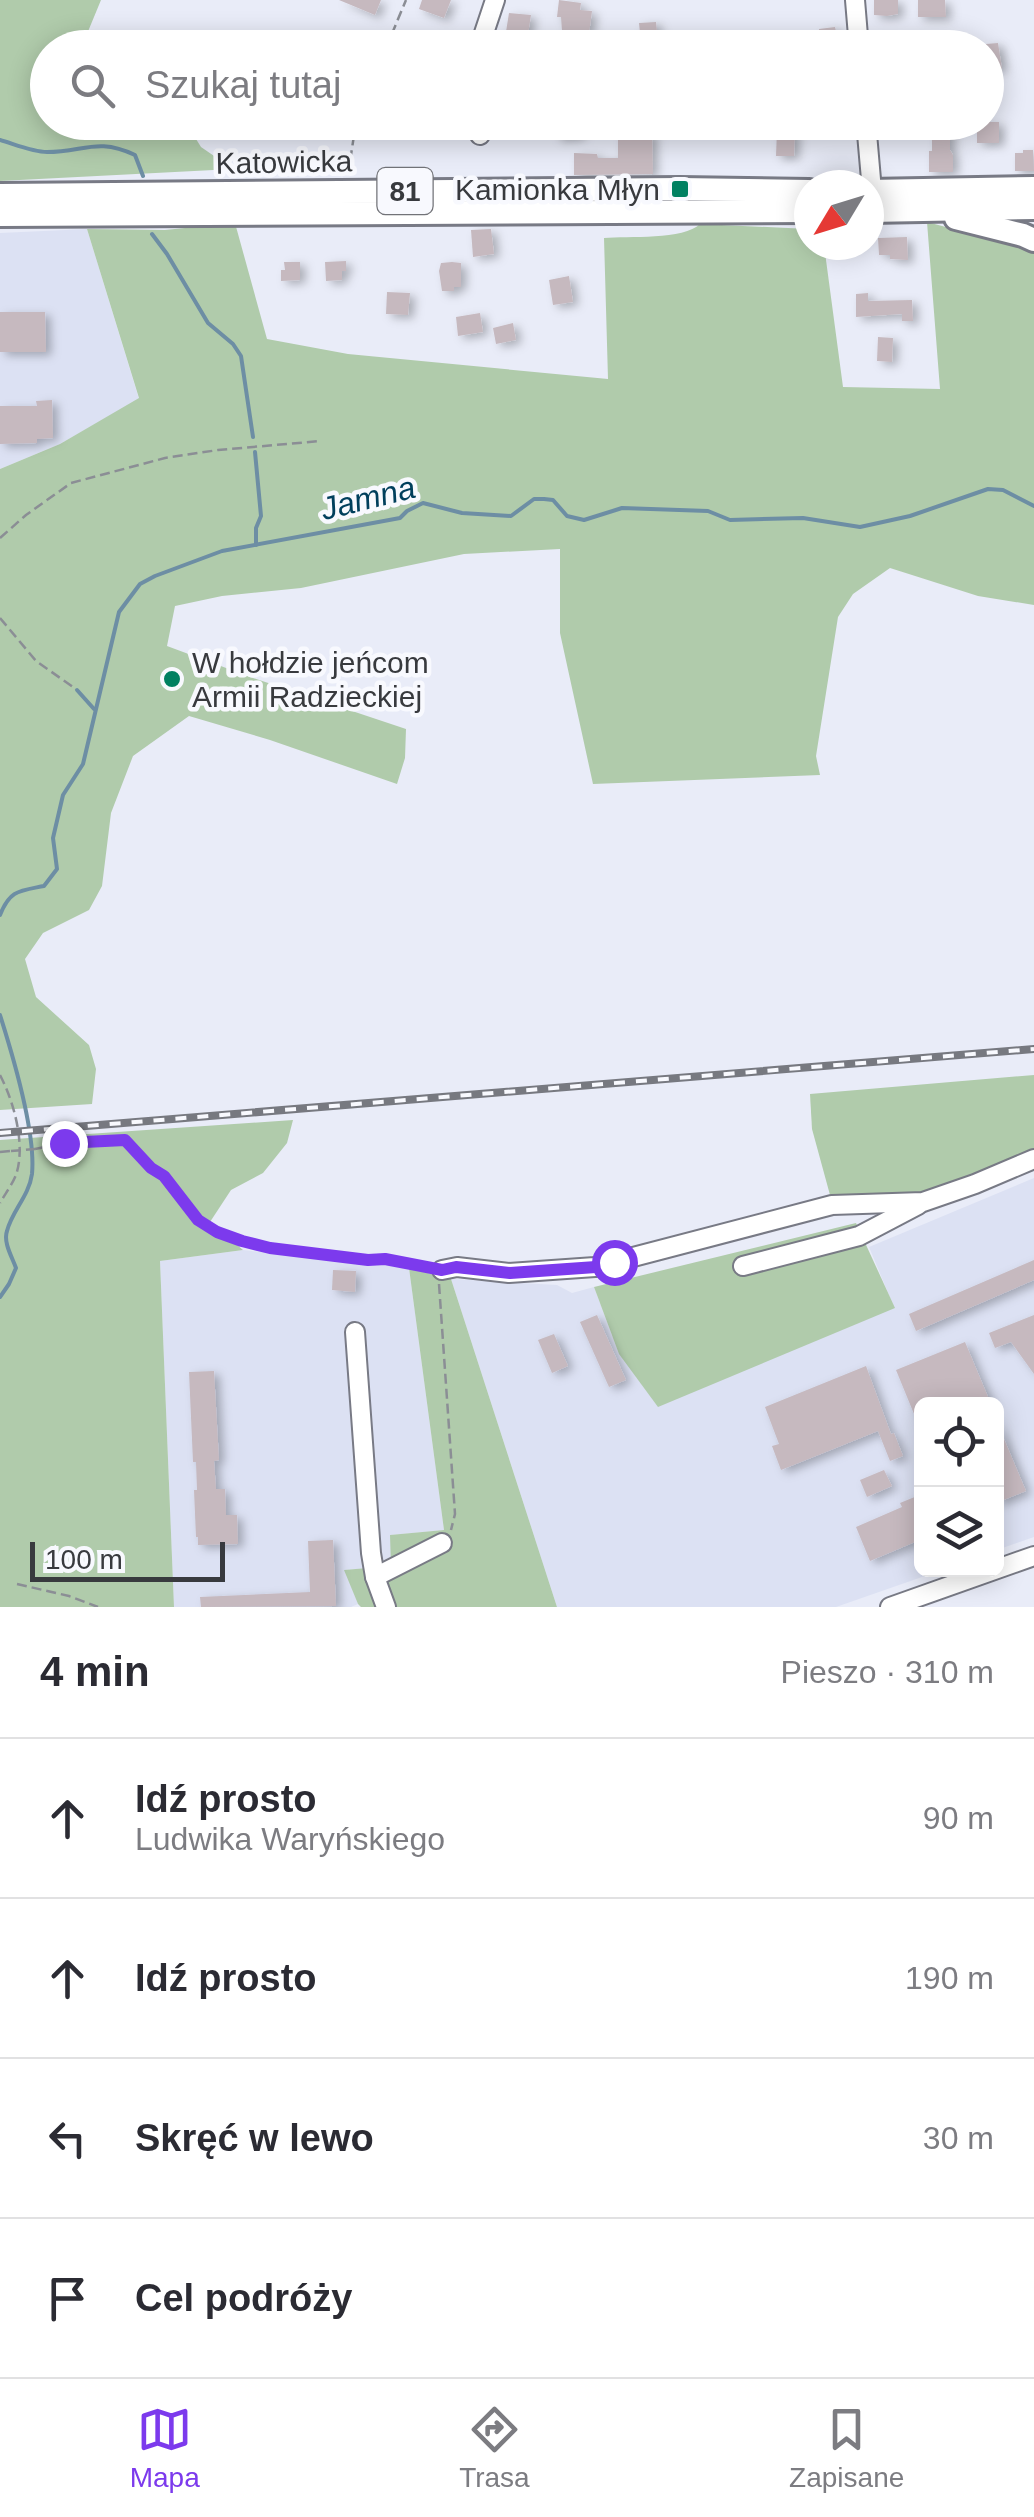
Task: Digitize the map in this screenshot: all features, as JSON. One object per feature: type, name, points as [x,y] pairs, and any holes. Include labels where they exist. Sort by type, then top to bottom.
[{"type":"main road","points":[[884,196],[1034,188]]},
{"type":"main road","name":"Katowicka","points":[[0,195],[794,191]]},
{"type":"main road","points":[[884,200],[1034,240]]},
{"type":"main road","points":[[922,210],[1034,208]]},
{"type":"main road","name":"Katowicka","points":[[0,215],[794,210]]},
{"type":"street","points":[[485,30],[495,0]]},
{"type":"street","points":[[855,0],[858,30]]},
{"type":"street","points":[[867,140],[869,170]]},
{"type":"street","points":[[744,1266],[859,1236],[922,1202],[1034,1159]]},
{"type":"street","points":[[442,1270],[456,1267],[510,1273],[596,1267],[832,1206],[922,1202]]},
{"type":"street","points":[[355,1332],[371,1553],[386,1607]]},
{"type":"street","points":[[375,1577],[442,1543]]},
{"type":"street","points":[[890,1607],[1034,1556]]},
{"type":"path","points":[[394,30],[406,0]]},
{"type":"path","points":[[348,192],[354,140]]},
{"type":"path","points":[[0,538],[71,483],[164,458],[321,441]]},
{"type":"path","points":[[0,618],[36,661],[73,687]]},
{"type":"path","points":[[0,1075],[15,1108],[18,1158],[16,1173],[0,1203]]},
{"type":"path","points":[[0,1152],[125,1140],[164,1176],[198,1220],[217,1232],[270,1248],[385,1259],[442,1270],[438,1289],[455,1514],[442,1543]]},
{"type":"path","points":[[16,1584],[98,1607]]},
{"type":"shaded area","points":[[87,229],[139,399],[60,444],[0,469],[0,233]]},
{"type":"shaded area","points":[[1034,1178],[1034,1537],[1004,1548],[1004,1397],[914,1397],[914,1577],[922,1577],[836,1607],[557,1607],[451,1279],[557,1285],[572,1293],[594,1287],[619,1354],[894,1307],[869,1247]]},
{"type":"shaded area","points":[[243,1250],[409,1268],[444,1530],[391,1535],[391,1566],[345,1570],[358,1604],[351,1607],[174,1607],[160,1261]]},
{"type":"green space","points":[[0,0],[101,0],[89,30],[30,30],[30,140],[197,140],[233,169],[0,181]]},
{"type":"green space","points":[[927,222],[987,238],[1014,240],[1034,253],[1034,605],[978,596],[890,568],[853,594],[838,617],[816,756],[820,775],[593,784],[560,633],[560,549],[464,554],[301,588],[222,596],[175,606],[167,646],[406,729],[405,758],[397,784],[189,716],[133,756],[111,813],[102,886],[89,910],[43,933],[25,959],[36,997],[89,1045],[96,1069],[92,1104],[0,1110],[0,469],[60,444],[139,398],[87,229],[165,230],[235,223],[267,339],[348,354],[608,379],[604,238],[669,235],[700,224],[794,228],[794,260],[826,260],[843,387],[940,389]]},
{"type":"green space","points":[[1034,1075],[1034,1151],[918,1197],[830,1195],[812,1129],[810,1094]]},
{"type":"green space","points":[[293,1120],[287,1143],[263,1173],[231,1190],[210,1222],[243,1250],[160,1261],[174,1607],[0,1607],[0,1140]]},
{"type":"green space","points":[[856,1223],[895,1308],[658,1407],[619,1354],[594,1287]]},
{"type":"green space","points":[[409,1268],[451,1279],[557,1607],[358,1604],[344,1570],[391,1566],[390,1535],[444,1530]]},
{"type":"building","points":[[339,0],[381,0],[375,15]]},
{"type":"building","points":[[422,0],[451,0],[444,18],[419,9]]},
{"type":"building","points":[[559,0],[581,3],[580,10],[592,11],[590,30],[562,30],[561,17],[557,17]]},
{"type":"building","points":[[874,0],[898,0],[898,14],[874,15]]},
{"type":"building","points":[[918,0],[945,0],[946,17],[918,17]]},
{"type":"building","points":[[509,13],[531,15],[529,30],[506,30]]},
{"type":"building","points":[[656,22],[657,30],[640,30],[639,23]]},
{"type":"building","points":[[618,140],[652,140],[653,174],[574,175],[574,153],[618,158]]},
{"type":"building","points":[[777,140],[795,140],[794,156],[776,156]]},
{"type":"building","points":[[932,140],[950,140],[953,172],[929,172]]},
{"type":"building","points":[[977,140],[999,140],[999,143]]},
{"type":"building","points":[[1033,150],[1034,171],[1015,171],[1015,153]]},
{"type":"building","points":[[491,229],[494,254],[473,257],[471,230]]},
{"type":"building","points":[[907,237],[908,260],[884,255],[884,238]]},
{"type":"building","points":[[346,261],[342,280],[326,281],[325,262]]},
{"type":"building","points":[[284,262],[300,262],[300,280],[281,281]]},
{"type":"building","points":[[441,263],[461,263],[461,287],[442,291]]},
{"type":"building","points":[[569,276],[573,302],[553,305],[549,280]]},
{"type":"building","points":[[387,292],[410,293],[408,315],[386,314]]},
{"type":"building","points":[[868,293],[868,301],[912,300],[913,321],[902,321],[902,314],[856,317],[856,294]]},
{"type":"building","points":[[0,312],[45,312],[46,352],[0,352]]},
{"type":"building","points":[[480,313],[483,332],[458,336],[456,317]]},
{"type":"building","points":[[513,323],[516,340],[496,344],[493,328]]},
{"type":"building","points":[[878,337],[893,338],[892,362],[877,361]]},
{"type":"building","points":[[52,400],[53,438],[37,439],[37,443],[0,444],[0,406],[37,406],[36,401]]},
{"type":"building","points":[[1034,1260],[1034,1280],[916,1331],[909,1314]]},
{"type":"building","points":[[333,1270],[356,1271],[355,1292],[332,1290]]},
{"type":"building","points":[[597,1315],[626,1380],[609,1387],[580,1322]]},
{"type":"building","points":[[1034,1315],[1034,1374],[1011,1342],[995,1348],[989,1333]]},
{"type":"building","points":[[554,1334],[568,1366],[552,1373],[538,1340]]},
{"type":"building","points":[[965,1342],[988,1397],[914,1397],[914,1414],[896,1370]]},
{"type":"building","points":[[866,1366],[903,1456],[890,1461],[878,1431],[781,1470],[772,1446],[779,1444],[765,1407]]},
{"type":"building","points":[[214,1371],[219,1460],[214,1461],[216,1489],[225,1489],[226,1515],[237,1515],[238,1544],[198,1545],[189,1372]]},
{"type":"building","points":[[1004,1439],[1026,1491],[1004,1500]]},
{"type":"building","points":[[884,1470],[892,1486],[867,1497],[860,1480]]},
{"type":"building","points":[[914,1497],[914,1542],[870,1561],[856,1527],[902,1507],[900,1503]]},
{"type":"building","points":[[333,1540],[336,1606],[201,1607],[200,1597],[310,1592],[308,1541]]},
{"type":"waterway","points":[[0,140],[42,152],[100,146],[122,150],[135,155],[143,176]]},
{"type":"waterway","points":[[152,234],[208,323],[241,356],[253,437]]},
{"type":"waterway","points":[[255,452],[261,516],[256,545]]},
{"type":"waterway","name":"Jamna","points":[[0,915],[12,896],[44,886],[57,869],[53,838],[63,795],[83,764],[119,612],[140,584],[155,576],[222,551],[400,518],[423,503],[462,513],[511,516],[534,499],[544,499],[553,500],[567,516],[584,520],[622,508],[708,511],[730,520],[803,518],[860,527],[910,516],[988,489],[1003,490],[1034,506]]},
{"type":"waterway","points":[[77,690],[94,709]]},
{"type":"waterway","name":"Jamna","points":[[0,1015],[22,1094],[32,1157],[30,1182],[6,1235],[16,1268],[0,1297]]},
{"type":"railway","points":[[0,1133],[1034,1049]]},
{"type":"place","name":"Kamionka Młyn","points":[[680,189]]},
{"type":"place","name":"W hołdzie jeńcom Armii Radzieckiej","points":[[172,679]]},
{"type":"route","points":[[64,1143],[125,1140],[164,1176],[198,1220],[217,1232],[270,1248],[385,1259],[442,1270],[456,1267],[510,1273],[596,1267],[614,1262]]}]
